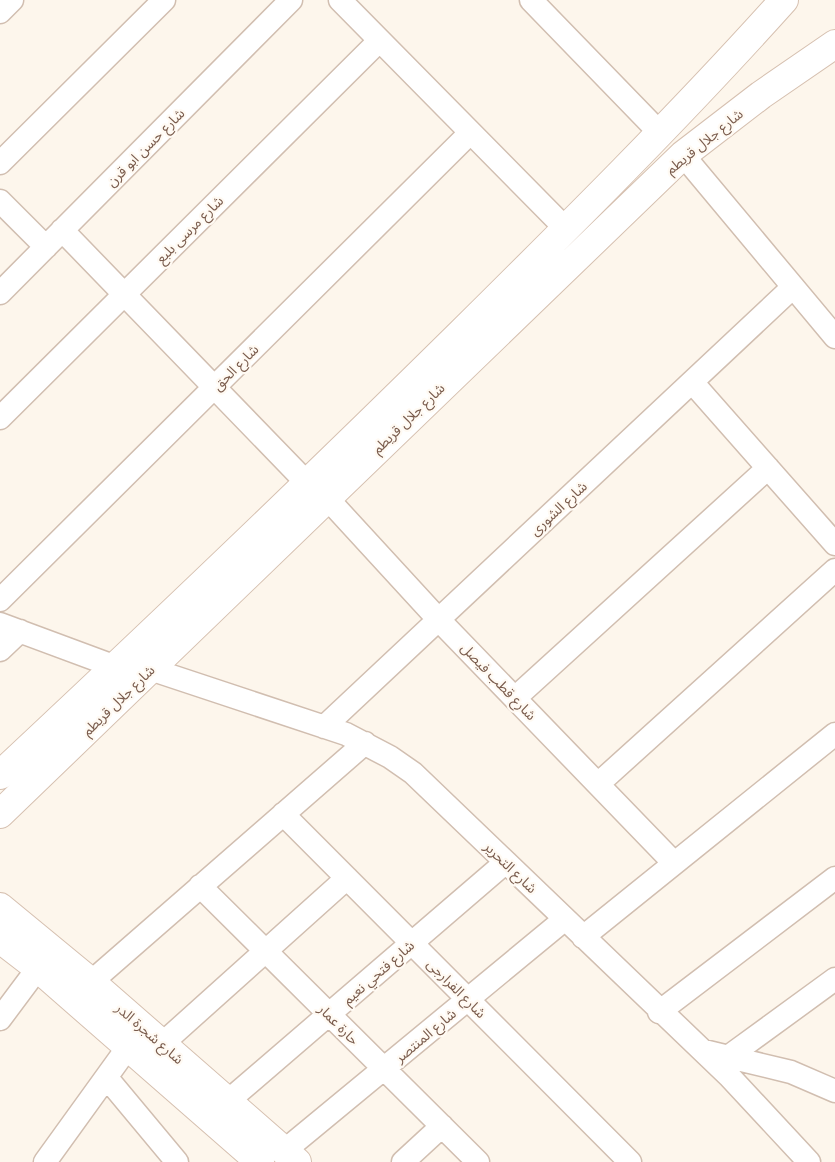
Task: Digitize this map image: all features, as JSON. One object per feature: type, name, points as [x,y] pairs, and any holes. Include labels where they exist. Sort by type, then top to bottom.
[{"type":"main road","name":"شارع جلال قريطم","points":[[420,390],[566,229],[660,133],[784,0]]},
{"type":"main road","name":"شارع جلال قريطم","points":[[0,775],[116,667],[316,490],[420,390],[683,155],[761,95],[835,44]]},
{"type":"main road","name":"شارع جلال قريطم","points":[[2,808],[150,669],[316,490]]},
{"type":"main road","name":"شارع شجرة الدر","points":[[0,907],[91,982],[290,1157]]},
{"type":"main road","name":"شارع شجرة الدر","points":[[0,939],[38,968],[260,1162]]},
{"type":"street","points":[[0,12],[12,0]]},
{"type":"street","points":[[0,163],[164,0]]},
{"type":"street","name":"شارع حسن ابو قرن","points":[[0,293],[291,0]]},
{"type":"street","points":[[340,0],[566,229]]},
{"type":"street","points":[[531,0],[660,133]]},
{"type":"street","name":"شارع مرسى بلبع","points":[[0,418],[123,293],[379,41]]},
{"type":"street","name":"شارع الحق","points":[[0,600],[470,133]]},
{"type":"street","points":[[683,155],[792,288],[835,337]]},
{"type":"street","points":[[0,201],[46,247]]},
{"type":"street","name":"شارع قطب فيصل","points":[[62,230],[214,388],[316,490],[674,863]]},
{"type":"street","name":"شارع الشورى","points":[[324,727],[792,288]]},
{"type":"street","points":[[692,382],[835,544]]},
{"type":"street","points":[[515,698],[768,468]]},
{"type":"street","points":[[598,784],[835,570]]},
{"type":"street","points":[[0,650],[10,627],[116,667]]},
{"type":"street","name":"شارع التحرير","points":[[150,669],[324,727],[365,743],[413,773],[660,1012],[729,1076],[809,1162]]},
{"type":"street","points":[[583,937],[835,734]]},
{"type":"street","points":[[91,982],[365,743]]},
{"type":"street","name":"شارع الفرارجى","points":[[283,814],[630,1162]]},
{"type":"street","name":"شارع فتحي نعيم","points":[[228,1101],[506,862]]},
{"type":"street","points":[[162,1044],[347,878]]},
{"type":"street","points":[[660,1012],[835,878]]},
{"type":"street","name":"حارة عمار","points":[[200,886],[478,1162]]},
{"type":"street","name":"شارع المنتصر","points":[[290,1157],[384,1068],[565,919]]},
{"type":"street","points":[[0,1020],[38,968]]},
{"type":"street","points":[[728,1057],[835,979]]},
{"type":"street","points":[[45,1162],[128,1047]]},
{"type":"street","points":[[700,1050],[830,1082]]},
{"type":"street","points":[[107,1078],[171,1160]]},
{"type":"street","points":[[403,1162],[442,1126]]}]
